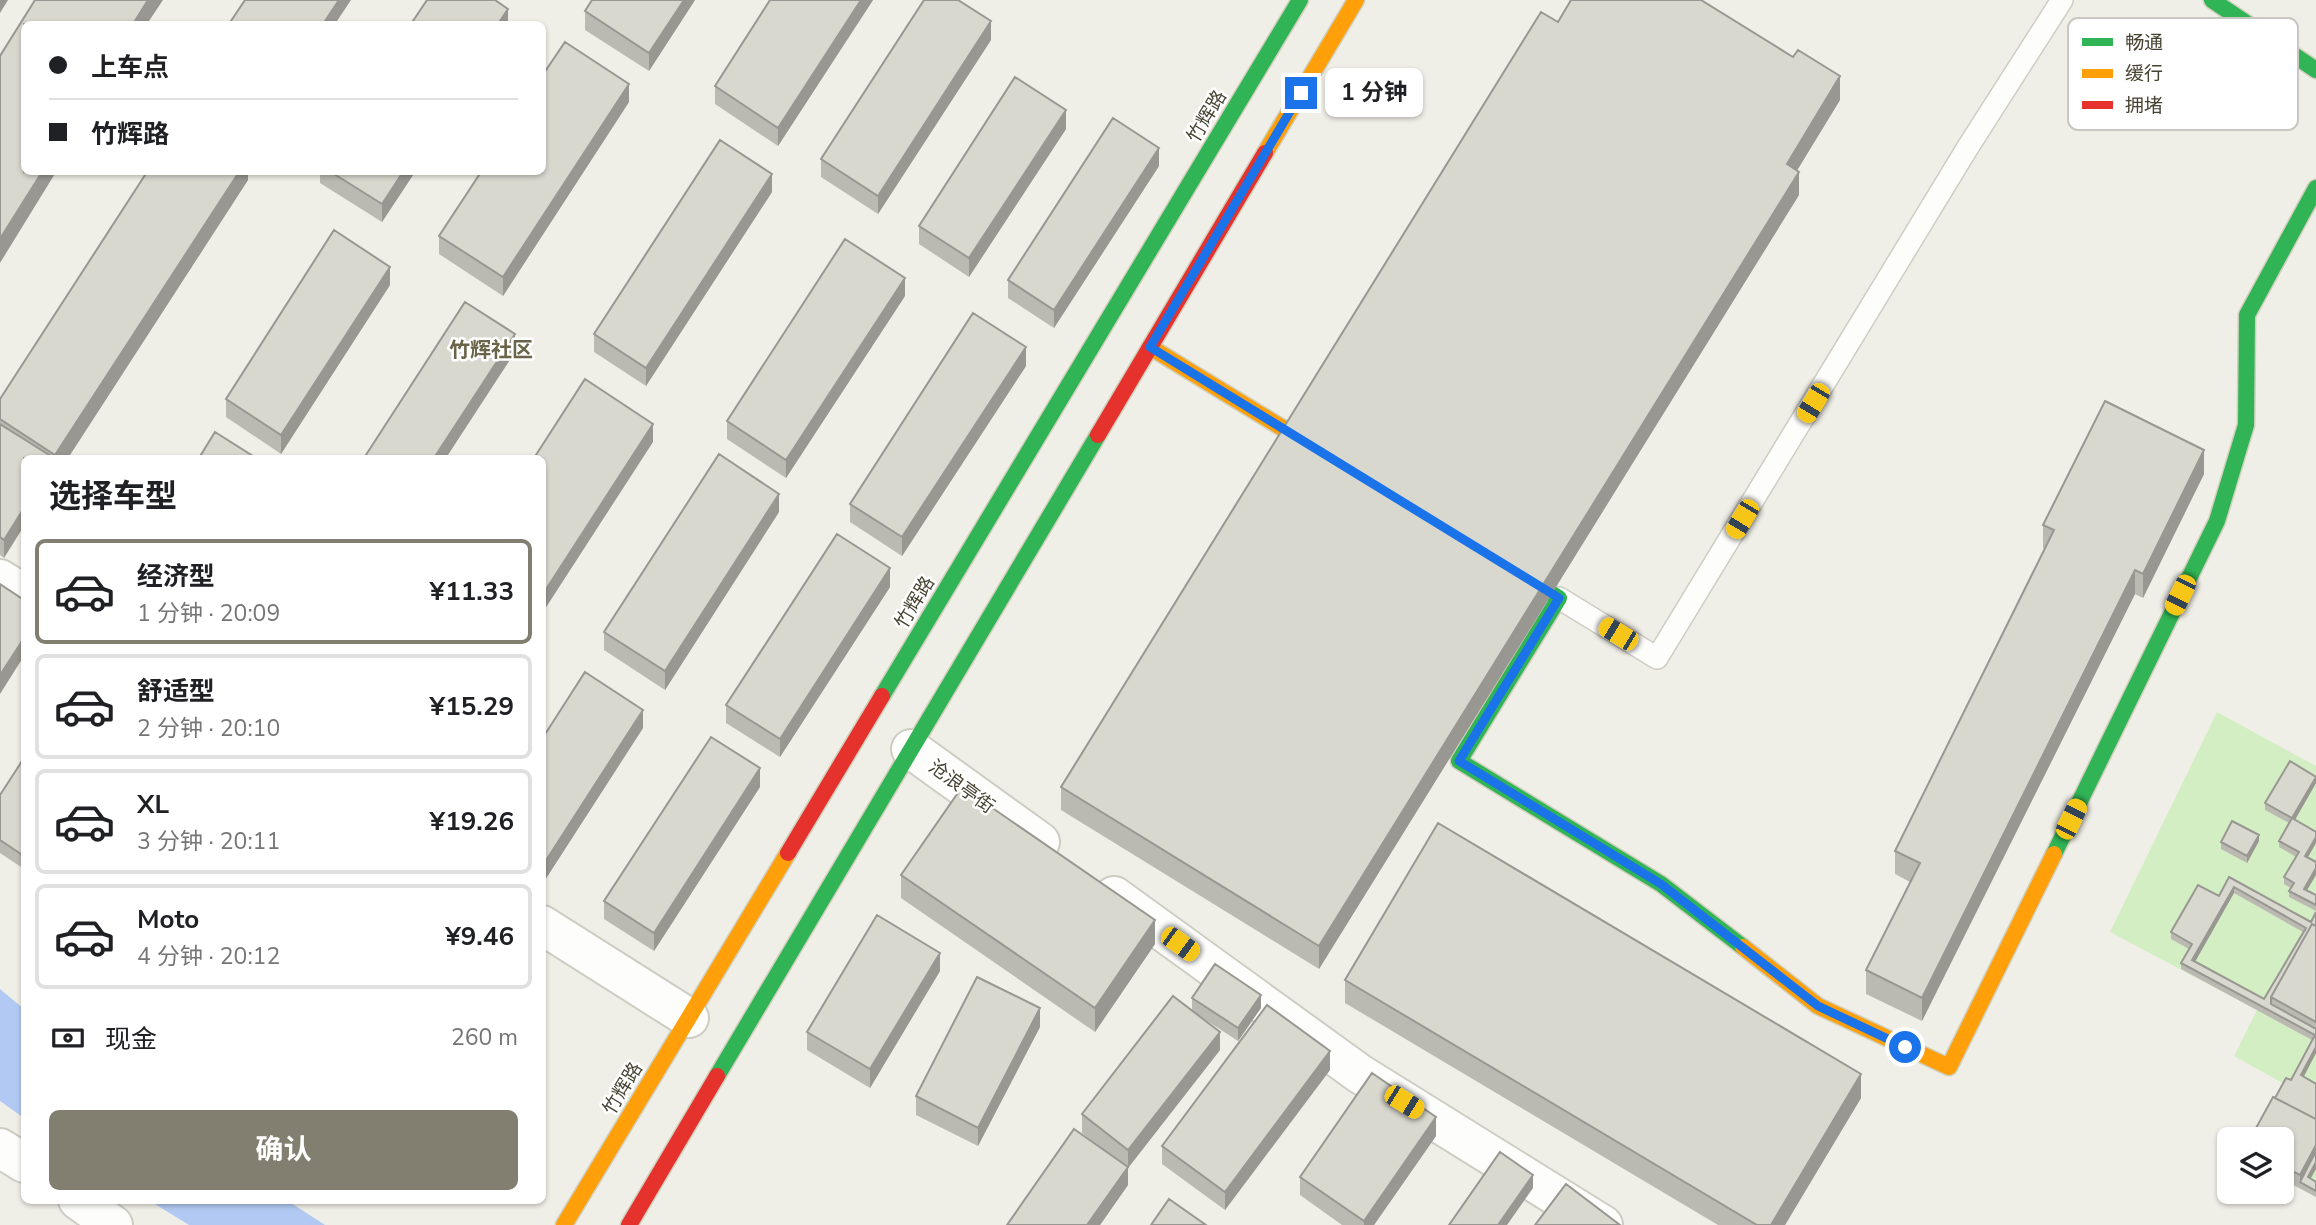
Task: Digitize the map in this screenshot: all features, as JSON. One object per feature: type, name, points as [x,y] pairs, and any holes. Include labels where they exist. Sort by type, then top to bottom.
[{"type":"main road","name":"竹辉路","points":[[564,1225],[1300,0]]},
{"type":"main road","points":[[629,1225],[1356,0]]},
{"type":"main road","points":[[2212,0],[2239,18]]},
{"type":"main road","points":[[2298,58],[2316,70]]},
{"type":"main road","points":[[1500,562],[1559,598],[1459,761],[1661,884],[1818,1006],[1949,1067],[2217,521],[2246,425],[2247,315],[2316,188]]},
{"type":"main road","points":[[1150,347],[1337,462]]},
{"type":"street","points":[[0,579],[21,592]]},
{"type":"street","name":"沧浪亭街","points":[[911,749],[1360,1074],[1603,1225]]},
{"type":"street","points":[[546,928],[689,1018]]},
{"type":"street","points":[[0,1148],[21,1161]]},
{"type":"street","points":[[84,1204],[113,1225]]},
{"type":"lane","points":[[1559,598],[1657,658],[1954,171],[2062,0]]},
{"type":"green space","points":[[2217,712],[2316,766],[2316,1197],[2294,1185],[2294,1127],[2283,1127],[2286,1085],[2234,1056],[2257,1010],[2110,932]]},
{"type":"water","points":[[0,989],[21,1006],[21,1116],[0,1101]]},
{"type":"water","points":[[155,1204],[293,1204],[325,1225],[189,1225]]},
{"type":"building","points":[[35,0],[148,0],[135,21],[22,21]]},
{"type":"building","points":[[245,0],[339,0],[325,21],[231,21]]},
{"type":"building","points":[[427,0],[495,0],[508,9],[500,21],[413,21]]},
{"type":"building","points":[[592,0],[684,0],[649,53],[585,11]]},
{"type":"building","points":[[770,0],[861,0],[778,128],[715,86]]},
{"type":"building","points":[[924,0],[958,0],[991,21],[878,196],[821,159]]},
{"type":"building","points":[[1571,0],[1701,0],[1793,57],[1798,50],[1840,76],[1787,164],[1799,172],[1319,946],[1061,787],[1541,12],[1558,22]]},
{"type":"building","points":[[21,22],[21,175],[40,175],[0,239],[0,56]]},
{"type":"building","points":[[565,42],[629,84],[503,277],[439,236],[479,175],[546,175],[546,70]]},
{"type":"building","points":[[1015,77],[1066,110],[969,258],[919,226]]},
{"type":"building","points":[[1113,118],[1159,148],[1054,310],[1008,280]]},
{"type":"building","points":[[720,140],[772,174],[646,368],[594,334]]},
{"type":"building","points":[[145,175],[237,175],[55,455],[0,419],[0,399]]},
{"type":"building","points":[[336,175],[401,175],[382,204]]},
{"type":"building","points":[[334,230],[390,267],[281,435],[226,399]]},
{"type":"building","points":[[845,239],[905,278],[786,460],[727,421]]},
{"type":"building","points":[[465,302],[515,334],[436,455],[366,455]]},
{"type":"building","points":[[973,313],[1026,347],[902,537],[850,504]]},
{"type":"building","points":[[585,379],[653,424],[546,589],[546,455],[536,455]]},
{"type":"building","points":[[2105,401],[2204,450],[2143,574],[2135,570],[1922,998],[1866,970],[1920,863],[1895,851],[2054,530],[2043,525]]},
{"type":"building","points":[[0,424],[49,455],[21,455],[21,513],[4,540],[0,537]]},
{"type":"building","points":[[215,432],[251,455],[201,455]]},
{"type":"building","points":[[719,454],[779,494],[665,671],[604,632]]},
{"type":"building","points":[[837,534],[890,568],[780,739],[726,705]]},
{"type":"building","points":[[0,584],[21,598],[21,643],[0,675]]},
{"type":"building","points":[[585,672],[643,710],[546,860],[546,733]]},
{"type":"building","points":[[711,737],[760,768],[654,933],[604,901]]},
{"type":"building","points":[[2290,761],[2316,777],[2292,818],[2265,803]]},
{"type":"building","points":[[21,763],[21,854],[0,840],[0,795]]},
{"type":"building","points":[[962,787],[1155,920],[1095,1008],[901,875]]},
{"type":"building","points":[[2292,818],[2316,832],[2305,856],[2316,862],[2316,868],[2304,889],[2316,895],[2316,905],[2289,891],[2294,883],[2284,877],[2299,852],[2279,841]]},
{"type":"building","points":[[2232,821],[2259,835],[2247,856],[2221,842]]},
{"type":"building","points":[[1438,823],[1861,1074],[1771,1225],[1757,1225],[1345,980]]},
{"type":"building","points":[[2229,877],[2311,922],[2316,912],[2316,926],[2312,924],[2271,997],[2271,1004],[2316,1029],[2316,1047],[2301,1075],[2316,1084],[2316,1119],[2275,1098],[2286,1078],[2291,1080],[2315,1035],[2181,963],[2192,944],[2171,932],[2198,885],[2219,896]],"holes":[[[2234,887],[2306,928],[2264,999],[2192,960]]]},
{"type":"building","points":[[877,915],[940,953],[870,1069],[807,1032]]},
{"type":"building","points":[[2312,924],[2316,926],[2316,1022],[2271,997]]},
{"type":"building","points":[[1215,964],[1261,995],[1238,1028],[1192,998]]},
{"type":"building","points":[[977,977],[1040,1008],[978,1128],[916,1096]]},
{"type":"building","points":[[1173,996],[1220,1032],[1128,1150],[1082,1114]]},
{"type":"building","points":[[1267,1005],[1330,1051],[1225,1192],[1162,1146]]},
{"type":"building","points":[[1372,1073],[1436,1117],[1364,1221],[1300,1177]]},
{"type":"building","points":[[2273,1097],[2316,1119],[2316,1145],[2300,1175],[2294,1172],[2294,1127],[2257,1127]]},
{"type":"building","points":[[1074,1129],[1128,1167],[1087,1225],[1007,1225]]},
{"type":"building","points":[[2316,1151],[2316,1162],[2308,1177],[2316,1182],[2316,1191],[2300,1182]]},
{"type":"building","points":[[1500,1152],[1533,1175],[1498,1225],[1449,1225]]},
{"type":"building","points":[[1566,1184],[1620,1225],[1535,1225]]},
{"type":"building","points":[[1169,1199],[1206,1225],[1151,1225]]},
{"type":"traffic: fast","points":[[882,696],[1300,0]]},
{"type":"traffic: fast","points":[[2212,0],[2239,18]]},
{"type":"traffic: fast","points":[[2298,58],[2316,70]]},
{"type":"traffic: fast","points":[[2054,854],[2217,521],[2246,425],[2247,315],[2316,188]]},
{"type":"traffic: fast","points":[[717,1076],[1098,435]]},
{"type":"traffic: fast","points":[[1508,567],[1559,598],[1459,761],[1661,884],[1743,947]]},
{"type":"traffic: slow","points":[[1265,153],[1356,0]]},
{"type":"traffic: slow","points":[[1150,347],[1328,456]]},
{"type":"traffic: slow","points":[[564,1225],[788,853]]},
{"type":"traffic: slow","points":[[1743,947],[1818,1006],[1949,1067],[2054,854]]},
{"type":"traffic: jam","points":[[1098,435],[1265,153]]},
{"type":"traffic: jam","points":[[788,853],[882,696]]},
{"type":"traffic: jam","points":[[629,1225],[717,1076]]},
{"type":"district","name":"竹辉社区","points":[[491,350]]},
{"type":"route","points":[[1301,93],[1150,347],[1559,598],[1459,761],[1661,884],[1818,1006],[1905,1047]]}]
